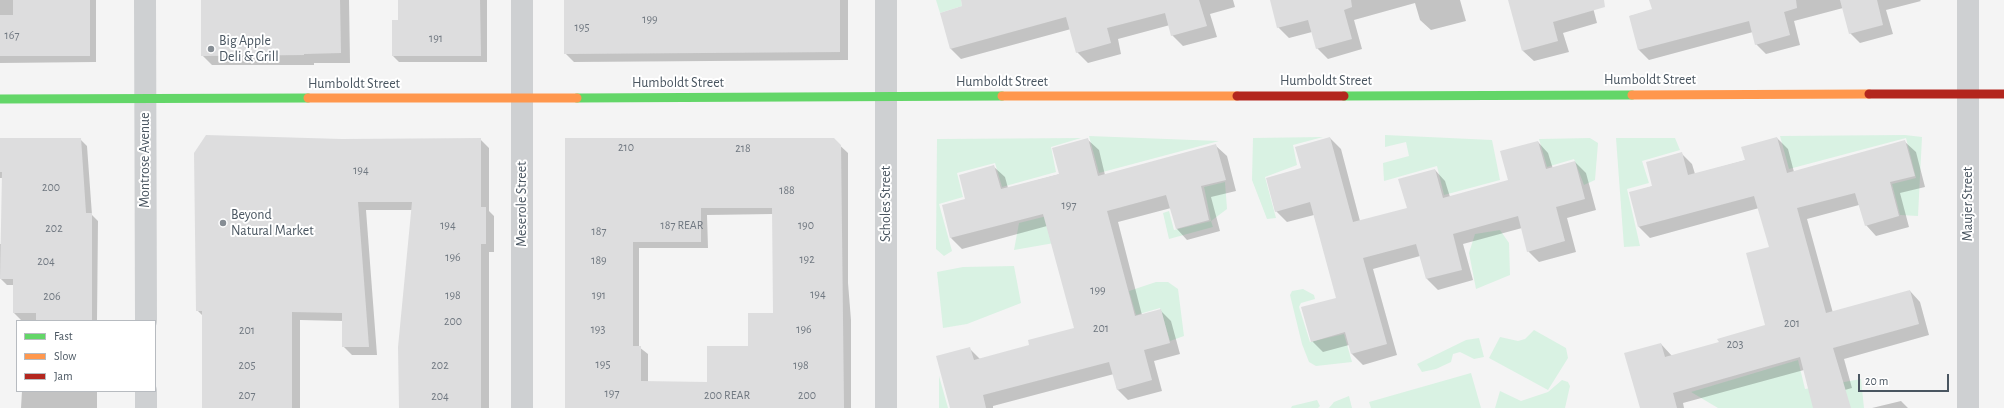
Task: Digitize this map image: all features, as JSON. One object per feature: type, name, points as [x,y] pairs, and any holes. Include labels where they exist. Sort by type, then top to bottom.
[{"type":"street","name":"Montrose Avenue","points":[[145,0],[146,320]]},
{"type":"street","name":"Meserole Street","points":[[522,0],[522,408]]},
{"type":"street","name":"Scholes Street","points":[[886,0],[886,408]]},
{"type":"street","name":"Maujer Street","points":[[1968,0],[1968,408]]},
{"type":"street","name":"Humboldt Street","points":[[0,99],[2004,94]]},
{"type":"street","points":[[146,392],[146,408]]},
{"type":"green space","points":[[936,0],[961,0],[962,6],[940,13]]},
{"type":"green space","points":[[1385,135],[1492,140],[1500,180],[1444,195],[1437,166],[1384,181],[1383,163],[1409,156],[1406,142],[1385,147]]},
{"type":"green space","points":[[1905,135],[1922,137],[1918,216],[1900,215],[1892,184],[1916,178],[1906,138],[1789,169],[1780,136]]},
{"type":"green space","points":[[1089,136],[1219,141],[1099,173]]},
{"type":"green space","points":[[1323,137],[1293,145],[1297,165],[1265,177],[1276,218],[1267,219],[1252,180],[1253,138]]},
{"type":"green space","points":[[1081,138],[1051,147],[1056,172],[1002,187],[995,163],[957,173],[963,197],[939,204],[952,251],[944,256],[936,249],[937,139]]},
{"type":"green space","points":[[1590,138],[1598,143],[1595,180],[1584,185],[1574,159],[1547,167],[1539,139]]},
{"type":"green space","points":[[1616,138],[1675,138],[1680,150],[1642,161],[1649,183],[1627,189],[1640,246],[1624,247]]},
{"type":"green space","points":[[1225,182],[1227,209],[1211,221],[1204,187]]},
{"type":"green space","points":[[1169,211],[1174,230],[1211,221],[1213,227],[1169,239],[1163,213]]},
{"type":"green space","points":[[1059,213],[1077,239],[1014,250],[1019,223]]},
{"type":"green space","points":[[1500,230],[1509,243],[1510,275],[1476,289],[1469,253],[1475,234]]},
{"type":"green space","points":[[1014,266],[1021,303],[967,324],[943,328],[937,272],[963,267]]},
{"type":"green space","points":[[1156,282],[1168,282],[1178,289],[1184,336],[1170,341],[1160,308],[1136,315],[1129,291]]},
{"type":"green space","points":[[1303,289],[1314,295],[1315,299],[1301,303],[1299,307],[1310,342],[1344,334],[1352,362],[1316,366],[1309,362],[1302,344],[1290,295],[1292,291]]},
{"type":"green space","points":[[1534,330],[1566,348],[1568,358],[1548,390],[1489,358],[1500,337],[1518,341],[1525,339]]},
{"type":"green space","points":[[1479,338],[1484,357],[1474,359],[1460,352],[1453,354],[1451,362],[1436,369],[1422,372],[1417,364],[1466,340]]},
{"type":"green space","points":[[1798,360],[1805,389],[1861,379],[1864,408],[1718,408],[1691,392]]},
{"type":"green space","points":[[1471,373],[1481,408],[1371,408],[1369,402]]},
{"type":"green space","points":[[939,376],[948,408],[939,408]]},
{"type":"green space","points":[[1562,380],[1568,382],[1570,386],[1565,408],[1495,408],[1500,391],[1521,401],[1548,392]]},
{"type":"green space","points":[[1349,396],[1352,408],[1329,408],[1334,402]]},
{"type":"green space","points":[[1317,400],[1320,406],[1318,408],[1291,408],[1292,406]]},
{"type":"building","points":[[13,0],[90,0],[90,56],[0,56],[0,15],[13,15]]},
{"type":"building","points":[[201,0],[340,0],[341,53],[304,55],[201,56]]},
{"type":"building","points":[[398,0],[480,0],[481,56],[392,56],[392,20],[398,20]]},
{"type":"building","points":[[564,0],[840,0],[840,52],[564,54]]},
{"type":"building","points":[[961,0],[1199,0],[1207,26],[1171,36],[1165,13],[1107,28],[1111,43],[1076,53],[1066,17],[950,49],[940,13],[962,6]]},
{"type":"building","points":[[1270,0],[1351,0],[1352,7],[1344,10],[1352,39],[1316,49],[1308,20],[1277,28]]},
{"type":"building","points":[[1508,0],[1604,0],[1605,7],[1553,22],[1558,41],[1522,51]]},
{"type":"building","points":[[1649,0],[1796,0],[1797,8],[1784,12],[1790,35],[1755,45],[1749,21],[1638,50],[1629,16],[1652,9]]},
{"type":"building","points":[[1840,0],[1877,0],[1883,25],[1849,34]]},
{"type":"building","points":[[206,135],[342,139],[481,138],[481,207],[486,207],[486,244],[481,244],[481,408],[399,408],[398,347],[412,202],[358,202],[369,347],[342,347],[342,313],[292,312],[292,408],[202,408],[202,311],[196,311],[194,153]]},
{"type":"building","points":[[1330,137],[1353,222],[1407,208],[1398,179],[1435,169],[1443,198],[1508,180],[1500,151],[1538,141],[1546,169],[1575,161],[1585,199],[1556,207],[1565,241],[1527,252],[1518,216],[1453,234],[1462,270],[1426,279],[1416,244],[1363,258],[1387,344],[1351,354],[1345,332],[1311,342],[1301,307],[1336,298],[1310,202],[1275,212],[1266,178],[1301,168],[1295,147]]},
{"type":"building","points":[[1777,137],[1787,173],[1905,140],[1915,176],[1890,182],[1899,216],[1865,226],[1855,193],[1797,208],[1826,313],[1910,290],[1919,324],[1833,348],[1851,408],[1813,408],[1800,357],[1673,393],[1677,408],[1640,408],[1624,353],[1661,343],[1665,357],[1719,342],[1717,339],[1765,325],[1746,253],[1769,247],[1754,196],[1638,227],[1629,192],[1652,186],[1646,162],[1682,152],[1688,175],[1745,160],[1741,147]]},
{"type":"building","points":[[0,138],[81,138],[86,213],[92,213],[92,320],[36,320],[36,313],[13,313],[13,279],[0,279],[2,172],[0,172]]},
{"type":"building","points":[[565,138],[834,138],[841,145],[844,408],[565,408]],"holes":[[[701,208],[772,208],[773,313],[748,313],[748,346],[707,346],[707,382],[641,381],[641,346],[633,346],[633,242],[701,242]]]},
{"type":"building","points":[[1088,138],[1098,176],[1216,144],[1226,180],[1201,186],[1209,220],[1176,229],[1166,195],[1107,211],[1135,316],[1161,309],[1170,343],[1144,350],[1152,380],[1117,390],[1109,362],[983,395],[986,408],[950,408],[936,356],[970,347],[974,360],[1029,345],[1028,340],[1074,328],[1043,214],[950,238],[942,205],[965,199],[959,175],[994,165],[1001,189],[1059,174],[1052,148]]},
{"type":"traffic: fast","points":[[1344,96],[1632,95]]},
{"type":"traffic: fast","points":[[577,98],[1002,96]]},
{"type":"traffic: fast","points":[[0,99],[308,98]]},
{"type":"traffic: slow","points":[[1632,95],[1869,94]]},
{"type":"traffic: slow","points":[[1002,96],[1237,96]]},
{"type":"traffic: slow","points":[[308,98],[577,98]]},
{"type":"traffic: jam","points":[[1869,94],[2004,94]]},
{"type":"traffic: jam","points":[[1237,96],[1344,96]]},
{"type":"place","name":"Big Apple Deli & Grill","points":[[211,49]]},
{"type":"place","name":"Beyond Natural Market","points":[[223,223]]}]
